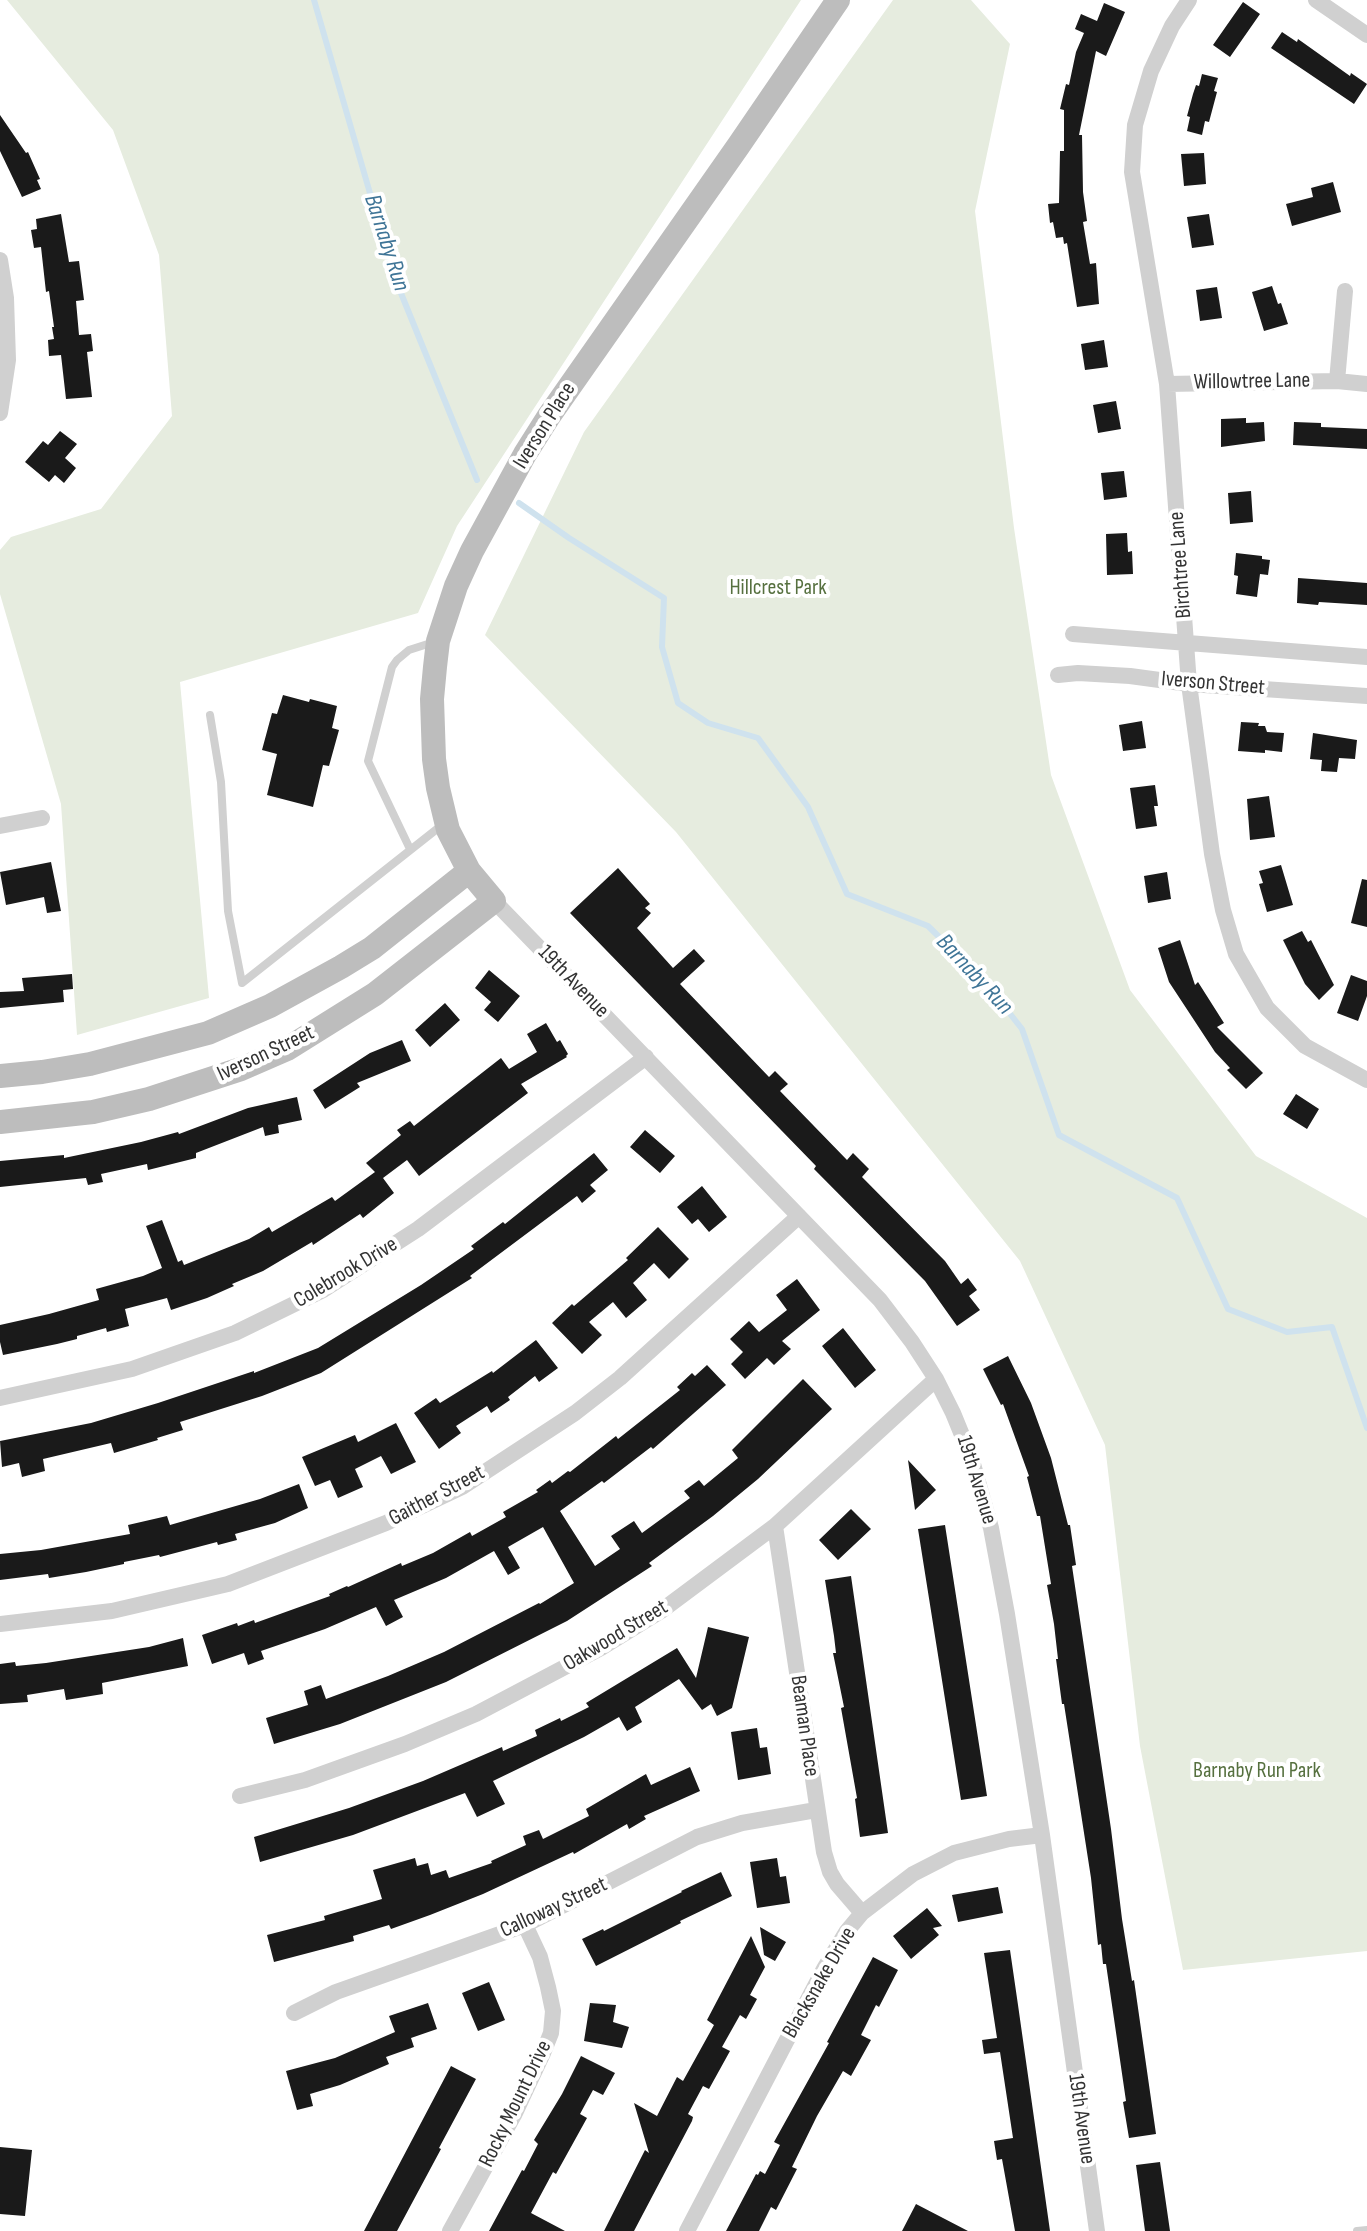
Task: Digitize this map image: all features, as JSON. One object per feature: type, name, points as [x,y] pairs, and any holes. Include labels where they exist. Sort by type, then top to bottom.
[{"type":"main road","name":"Iverson Place","points":[[494,901],[469,871],[458,850],[446,822],[438,788],[432,738],[432,699],[438,641],[456,586],[525,454],[838,0]]},
{"type":"main road","name":"Iverson Street","points":[[0,1076],[90,1064],[208,1033],[270,1006],[372,948],[469,871]]},
{"type":"main road","name":"Iverson Street","points":[[0,1122],[93,1112],[149,1099],[241,1069],[287,1049],[375,994],[494,901]]},
{"type":"street","name":"Birchtree Lane","points":[[1189,0],[1172,26],[1151,71],[1135,125],[1132,172],[1167,384],[1189,684],[1212,854],[1236,954],[1267,1008],[1305,1046],[1367,1080]]},
{"type":"street","points":[[1316,0],[1367,35]]},
{"type":"street","points":[[0,260],[6,298],[8,360],[0,413]]},
{"type":"street","name":"Willowtree Lane","points":[[1337,381],[1345,291]]},
{"type":"street","name":"Willowtree Lane","points":[[1167,384],[1337,381],[1367,384]]},
{"type":"street","name":"Iverson Street","points":[[1073,634],[1367,657]]},
{"type":"street","name":"Iverson Street","points":[[1058,675],[1130,676],[1189,684],[1367,696]]},
{"type":"street","points":[[0,826],[42,818]]},
{"type":"street","name":"19th Avenue","points":[[494,901],[880,1300],[936,1379],[953,1413],[971,1457],[991,1528],[1007,1614],[1042,1835],[1097,2231]]},
{"type":"street","name":"Colebrook Drive","points":[[0,1398],[132,1369],[235,1333],[323,1290],[418,1229],[646,1057]]},
{"type":"street","name":"Gaither Street","points":[[0,1624],[112,1611],[228,1584],[386,1523],[462,1487],[575,1413],[620,1378],[799,1216]]},
{"type":"street","name":"Oakwood Street","points":[[240,1796],[305,1780],[405,1744],[476,1714],[601,1648],[649,1618],[775,1526],[936,1379]]},
{"type":"street","name":"Beaman Place","points":[[775,1526],[824,1852],[830,1872],[862,1913]]},
{"type":"street","name":"Calloway Street","points":[[294,2013],[336,1992],[525,1925],[697,1837],[742,1823],[816,1810]]},
{"type":"street","name":"Blacksnake Drive","points":[[687,2231],[824,1969],[862,1913],[913,1874],[954,1853],[1009,1839],[1042,1835]]},
{"type":"street","name":"Rocky Mount Drive","points":[[450,2231],[514,2115],[551,2033],[553,2011],[548,1987],[540,1957],[525,1925]]},
{"type":"lane","points":[[410,849],[368,761],[392,667],[409,650],[438,641]]},
{"type":"lane","points":[[210,715],[221,782],[228,911],[242,983],[446,822]]},
{"type":"lane","points":[[1357,2231],[1367,2230]]},
{"type":"green space","points":[[7,0],[801,0],[457,526],[418,613],[180,682],[209,998],[77,1035],[61,804],[0,594],[0,550],[11,537],[101,509],[172,416],[159,255],[113,130]]},
{"type":"green space","name":"Hillcrest Park","points":[[893,0],[971,0],[1010,44],[975,211],[1014,528],[1051,775],[1130,990],[1256,1156],[1367,1218],[1367,1951],[1183,1970],[1140,1746],[1105,1445],[1020,1261],[676,832],[485,635],[584,432]]},
{"type":"building","points":[[1243,2],[1260,14],[1230,57],[1213,45]]},
{"type":"building","points":[[1104,3],[1125,12],[1106,56],[1096,51],[1079,135],[1082,135],[1087,221],[1083,222],[1090,264],[1096,263],[1099,304],[1077,307],[1067,243],[1064,244],[1063,237],[1056,238],[1053,222],[1050,223],[1048,204],[1059,203],[1060,151],[1064,151],[1064,110],[1060,109],[1084,33],[1075,29],[1081,14],[1097,21]]},
{"type":"building","points":[[1282,32],[1367,84],[1354,104],[1271,48]]},
{"type":"building","points":[[1202,74],[1218,78],[1209,122],[1205,121],[1202,135],[1187,131],[1190,117],[1187,116]]},
{"type":"building","points":[[0,115],[28,152],[40,179],[37,180],[41,189],[22,197],[0,151]]},
{"type":"building","points":[[1204,153],[1206,184],[1184,186],[1181,154]]},
{"type":"building","points":[[1333,182],[1341,212],[1292,226],[1286,204],[1313,197],[1311,188]]},
{"type":"building","points":[[61,214],[69,262],[79,261],[84,300],[76,301],[79,335],[91,334],[93,351],[87,352],[92,397],[66,399],[61,355],[49,356],[48,340],[54,339],[54,327],[49,291],[46,292],[41,247],[34,248],[31,230],[37,229],[36,219]]},
{"type":"building","points":[[1209,214],[1214,245],[1192,248],[1187,217]]},
{"type":"building","points":[[1272,286],[1288,324],[1264,331],[1252,292]]},
{"type":"building","points":[[1217,287],[1222,318],[1200,321],[1196,290]]},
{"type":"building","points":[[1104,340],[1108,367],[1085,370],[1081,344]]},
{"type":"building","points":[[1116,401],[1121,429],[1098,433],[1093,405]]},
{"type":"building","points":[[1246,418],[1246,423],[1264,422],[1265,441],[1221,447],[1221,419]]},
{"type":"building","points":[[1294,422],[1367,429],[1367,449],[1293,445]]},
{"type":"building","points":[[60,431],[77,444],[65,458],[76,468],[64,483],[55,475],[49,482],[25,462],[43,441],[48,445]]},
{"type":"building","points":[[1124,471],[1127,497],[1104,500],[1101,473]]},
{"type":"building","points":[[1251,491],[1253,522],[1230,524],[1228,493]]},
{"type":"building","points":[[1127,533],[1133,574],[1107,575],[1106,534]]},
{"type":"building","points":[[1236,553],[1270,560],[1268,575],[1260,574],[1257,597],[1236,594]]},
{"type":"building","points":[[1298,578],[1367,583],[1367,605],[1297,603]]},
{"type":"building","points":[[283,695],[337,706],[332,728],[339,730],[329,766],[323,765],[313,807],[267,795],[277,754],[262,750],[272,713],[277,714]]},
{"type":"building","points":[[1142,721],[1146,748],[1123,751],[1119,725]]},
{"type":"building","points":[[1241,722],[1259,723],[1258,726],[1265,726],[1267,732],[1284,733],[1282,752],[1238,751]]},
{"type":"building","points":[[1313,733],[1357,740],[1355,759],[1339,758],[1337,772],[1321,771],[1322,760],[1310,759]]},
{"type":"building","points":[[1155,785],[1157,826],[1136,829],[1130,788]]},
{"type":"building","points":[[1269,796],[1275,837],[1250,840],[1247,799]]},
{"type":"building","points":[[51,862],[61,911],[47,913],[44,897],[6,905],[0,872]]},
{"type":"building","points":[[1281,865],[1293,905],[1267,912],[1259,884],[1263,883],[1259,871]]},
{"type":"building","points":[[618,868],[650,904],[645,908],[651,913],[637,928],[673,968],[694,949],[705,961],[680,984],[769,1077],[775,1071],[788,1084],[780,1091],[847,1160],[853,1153],[869,1169],[862,1177],[945,1261],[961,1284],[968,1278],[977,1290],[969,1296],[980,1310],[957,1326],[925,1281],[570,913]]},
{"type":"building","points":[[1167,872],[1171,899],[1148,903],[1144,876]]},
{"type":"building","points":[[1362,879],[1367,880],[1367,927],[1351,923]]},
{"type":"building","points":[[1302,931],[1308,942],[1311,940],[1334,985],[1319,1000],[1305,984],[1283,940]]},
{"type":"building","points":[[1180,940],[1195,985],[1198,982],[1224,1023],[1217,1027],[1263,1073],[1246,1089],[1227,1070],[1230,1068],[1215,1052],[1169,982],[1158,948]]},
{"type":"building","points":[[489,970],[520,996],[498,1022],[484,1010],[491,1002],[475,988]]},
{"type":"building","points":[[72,974],[73,989],[63,990],[64,1002],[0,1008],[0,992],[24,991],[22,978]]},
{"type":"building","points":[[1351,975],[1367,981],[1367,996],[1358,1021],[1337,1013]]},
{"type":"building","points":[[445,1003],[460,1020],[430,1047],[415,1030]]},
{"type":"building","points":[[546,1023],[557,1042],[560,1040],[567,1057],[521,1084],[528,1093],[419,1176],[407,1160],[383,1178],[394,1193],[363,1218],[360,1214],[313,1245],[312,1242],[263,1271],[207,1298],[171,1310],[167,1298],[125,1309],[129,1326],[107,1332],[106,1328],[77,1336],[77,1339],[3,1355],[0,1325],[99,1300],[96,1289],[162,1268],[146,1226],[162,1220],[178,1262],[182,1260],[184,1265],[249,1239],[269,1227],[272,1232],[332,1197],[335,1201],[375,1172],[366,1163],[401,1135],[397,1130],[410,1121],[414,1126],[501,1058],[509,1069],[537,1052],[527,1034]]},
{"type":"building","points":[[402,1040],[411,1061],[357,1083],[360,1087],[325,1109],[313,1090],[370,1053]]},
{"type":"building","points":[[1296,1094],[1319,1109],[1307,1129],[1283,1114]]},
{"type":"building","points":[[297,1097],[302,1120],[278,1125],[279,1133],[265,1136],[263,1127],[196,1153],[196,1158],[148,1170],[147,1164],[101,1174],[103,1182],[88,1185],[86,1178],[0,1187],[0,1161],[64,1155],[64,1158],[179,1134],[248,1108]]},
{"type":"building","points":[[645,1130],[675,1156],[660,1173],[630,1147]]},
{"type":"building","points":[[594,1153],[608,1170],[590,1185],[596,1191],[582,1203],[577,1196],[470,1276],[472,1278],[321,1373],[180,1422],[183,1430],[114,1453],[111,1443],[43,1459],[45,1471],[22,1477],[19,1463],[2,1467],[0,1441],[91,1423],[254,1373],[318,1348],[474,1249],[471,1246],[503,1222],[505,1224]]},
{"type":"building","points":[[702,1186],[727,1217],[709,1232],[698,1219],[692,1224],[677,1207]]},
{"type":"building","points":[[658,1227],[689,1259],[669,1279],[654,1263],[633,1283],[647,1300],[626,1318],[613,1302],[589,1322],[602,1335],[582,1354],[552,1323],[628,1260],[626,1258]]},
{"type":"building","points":[[797,1279],[820,1310],[782,1341],[791,1349],[774,1365],[767,1358],[745,1379],[731,1364],[743,1352],[730,1339],[749,1321],[759,1332],[787,1310],[776,1295]]},
{"type":"building","points":[[843,1328],[876,1370],[855,1388],[822,1346]]},
{"type":"building","points":[[536,1340],[558,1368],[539,1382],[535,1376],[491,1413],[487,1406],[456,1426],[461,1433],[439,1449],[414,1413],[436,1398],[440,1403],[493,1373]]},
{"type":"building","points":[[1008,1356],[1031,1403],[1070,1525],[1076,1565],[1072,1566],[1156,2134],[1129,2138],[1106,1964],[1103,1964],[1101,1944],[1098,1945],[1091,1878],[1062,1704],[1047,1585],[1051,1584],[1040,1516],[1037,1516],[1029,1476],[1003,1404],[983,1369]]},
{"type":"building","points":[[707,1365],[726,1385],[653,1449],[651,1447],[604,1483],[602,1481],[560,1511],[595,1566],[620,1549],[611,1536],[634,1521],[642,1533],[690,1498],[684,1491],[699,1480],[704,1486],[738,1458],[732,1450],[803,1379],[832,1409],[758,1479],[649,1563],[652,1566],[567,1621],[446,1682],[340,1724],[274,1744],[266,1718],[308,1705],[304,1691],[321,1685],[326,1699],[388,1676],[540,1604],[574,1583],[543,1527],[508,1547],[520,1568],[508,1575],[494,1551],[446,1578],[394,1600],[403,1617],[386,1626],[376,1607],[261,1651],[264,1659],[248,1665],[244,1653],[212,1664],[202,1635],[237,1623],[238,1626],[254,1620],[255,1623],[330,1596],[401,1563],[402,1566],[433,1553],[470,1532],[472,1536],[506,1517],[503,1512],[538,1492],[536,1490],[550,1480],[552,1483],[570,1472],[616,1436],[618,1439],[680,1390],[677,1387],[692,1373],[695,1376]]},
{"type":"building","points":[[396,1423],[416,1462],[391,1474],[381,1456],[355,1469],[363,1487],[338,1498],[330,1480],[315,1486],[302,1457],[355,1435],[358,1442]]},
{"type":"building","points":[[908,1460],[936,1490],[915,1510]]},
{"type":"building","points":[[299,1484],[308,1508],[275,1523],[235,1534],[237,1540],[86,1572],[49,1578],[48,1574],[0,1580],[0,1554],[130,1534],[128,1525],[167,1516],[170,1525],[260,1499]]},
{"type":"building","points":[[851,1509],[871,1529],[838,1560],[819,1540]]},
{"type":"building","points":[[945,1525],[987,1796],[961,1800],[918,1529]]},
{"type":"building","points":[[851,1576],[888,1833],[860,1837],[825,1580]]},
{"type":"building","points":[[708,1627],[749,1637],[732,1708],[717,1716],[711,1704],[702,1710],[679,1679],[635,1707],[642,1722],[627,1731],[619,1717],[493,1781],[505,1804],[477,1817],[465,1793],[353,1835],[260,1862],[254,1837],[349,1808],[537,1736],[535,1730],[589,1707],[586,1703],[677,1648],[696,1678]]},
{"type":"building","points":[[183,1638],[188,1666],[102,1683],[103,1694],[66,1700],[64,1689],[27,1695],[28,1702],[0,1704],[0,1664],[46,1663],[149,1647]]},
{"type":"building","points":[[757,1728],[760,1748],[767,1747],[771,1774],[738,1780],[731,1732]]},
{"type":"building","points":[[690,1767],[700,1791],[644,1816],[646,1819],[629,1829],[627,1824],[574,1854],[430,1915],[391,1929],[389,1925],[353,1936],[354,1941],[274,1962],[267,1935],[325,1920],[324,1916],[382,1899],[373,1870],[415,1858],[417,1866],[428,1863],[431,1875],[446,1870],[449,1878],[492,1863],[526,1845],[523,1836],[539,1830],[543,1839],[589,1816],[586,1809],[646,1774],[651,1785]]},
{"type":"building","points":[[777,1858],[780,1877],[786,1876],[790,1903],[757,1908],[750,1862]]},
{"type":"building","points":[[721,1872],[732,1896],[596,1966],[582,1939]]},
{"type":"building","points":[[998,1887],[1003,1913],[958,1922],[952,1895]]},
{"type":"building","points":[[927,1908],[942,1926],[933,1928],[939,1935],[911,1959],[893,1936]]},
{"type":"building","points":[[760,1927],[786,1942],[775,1961],[764,1955]]},
{"type":"building","points":[[751,1936],[765,1967],[750,1995],[757,1999],[746,2019],[740,2015],[722,2047],[730,2051],[709,2089],[703,2086],[688,2114],[693,2117],[692,2121],[634,2231],[604,2231],[645,2150],[649,2153],[634,2103],[657,2116],[677,2077],[683,2081],[714,2025],[707,2020]]},
{"type":"building","points":[[1010,1950],[1050,2231],[1015,2231],[1002,2159],[997,2160],[994,2141],[1013,2138],[1000,2052],[984,2054],[982,2040],[997,2038],[984,1953]]},
{"type":"building","points":[[873,1957],[898,1970],[861,2035],[871,2040],[851,2076],[843,2071],[817,2116],[792,2167],[797,2169],[776,2210],[771,2207],[759,2231],[726,2231],[756,2174],[760,2171],[765,2174],[780,2145],[774,2142]]},
{"type":"building","points":[[489,1982],[505,2020],[478,2031],[462,1993]]},
{"type":"building","points":[[428,2003],[437,2029],[411,2038],[414,2047],[386,2057],[389,2064],[310,2094],[313,2106],[297,2110],[286,2071],[335,2058],[395,2032],[389,2016]]},
{"type":"building","points":[[590,2003],[616,2005],[613,2022],[629,2027],[622,2048],[584,2041]]},
{"type":"building","points":[[581,2056],[615,2073],[603,2095],[593,2090],[580,2114],[587,2118],[531,2213],[565,2231],[489,2231],[524,2171],[538,2144],[534,2140]]},
{"type":"building","points":[[451,2066],[476,2079],[441,2149],[397,2231],[364,2231]]},
{"type":"building","points":[[0,2147],[32,2150],[25,2216],[0,2214]]},
{"type":"building","points":[[1160,2162],[1170,2231],[1145,2231],[1136,2165]]},
{"type":"building","points":[[916,2204],[968,2231],[902,2231]]},
{"type":"waterway","name":"Barnaby Run","points":[[314,0],[394,276],[477,480]]},
{"type":"waterway","name":"Barnaby Run","points":[[519,503],[664,598],[662,647],[678,703],[708,723],[758,738],[808,807],[847,894],[928,926],[985,982],[1022,1029],[1059,1135],[1177,1198],[1228,1309],[1287,1332],[1332,1327],[1367,1428]]},
{"type":"park label","name":"Barnaby Run Park","points":[[1257,1771]]}]
